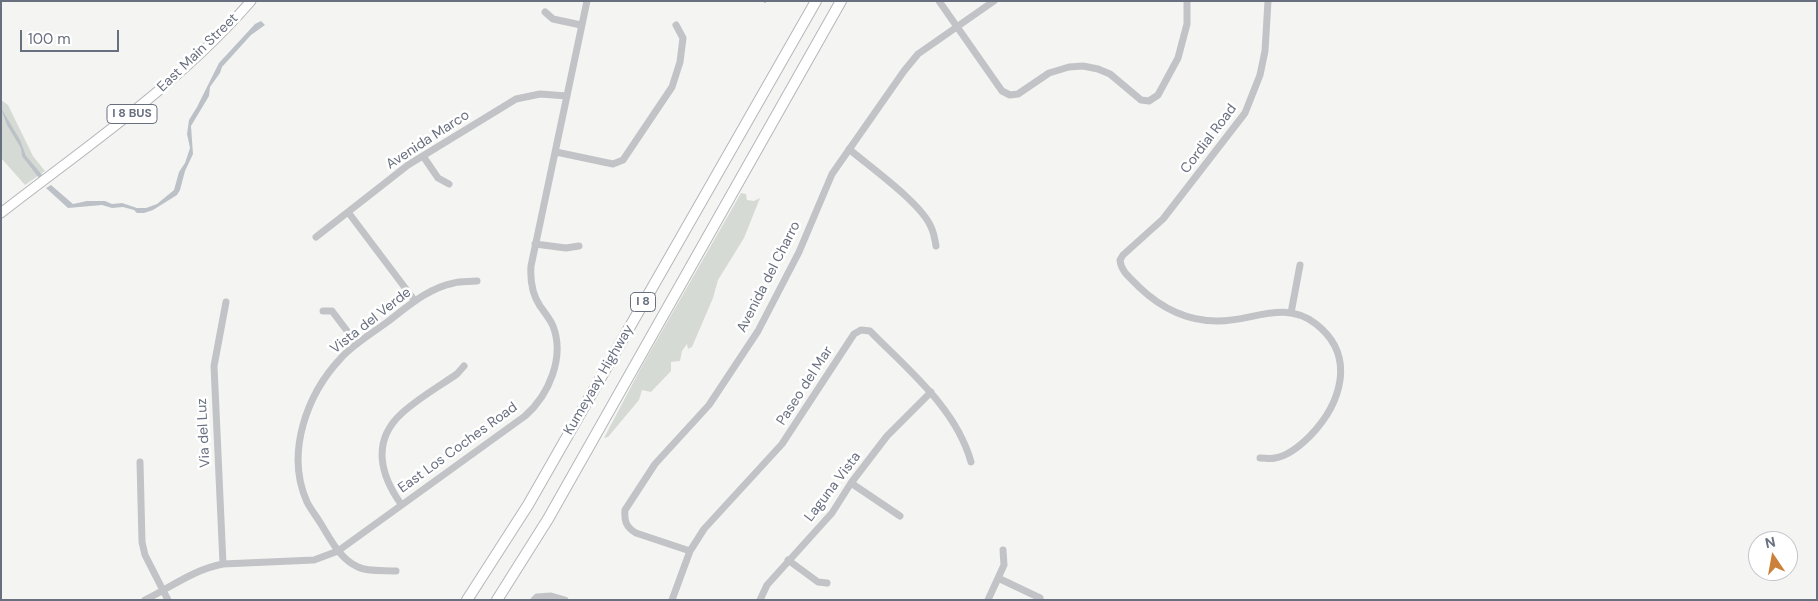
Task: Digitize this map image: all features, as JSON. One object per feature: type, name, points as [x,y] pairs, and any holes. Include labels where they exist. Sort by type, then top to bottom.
[{"type":"highway","name":"Kumeyaay Highway","points":[[467,600],[528,505],[816,1]]},
{"type":"highway","name":"Kumeyaay Highway","points":[[497,600],[548,519],[841,1]]},
{"type":"main road","name":"East Main Street","points":[[1,213],[141,107],[177,76],[251,1]]},
{"type":"street","name":"East Los Coches Road","points":[[145,600],[202,570],[223,564],[314,560],[338,551],[525,416],[536,405],[545,392],[556,364],[557,348],[553,326],[536,298],[532,286],[531,266],[587,1]]},
{"type":"street","points":[[940,1],[1002,91],[1010,95],[1018,94],[1049,73],[1069,67],[1083,66],[1110,74],[1141,100],[1149,101],[1158,95],[1178,58],[1187,24],[1187,1]]},
{"type":"street","name":"Avenida del Charro","points":[[690,551],[629,529],[624,517],[625,510],[655,464],[709,405],[758,331],[798,252],[832,174],[904,71],[918,54],[994,1]]},
{"type":"street","name":"Cordial Road","points":[[1268,1],[1260,75],[1245,113],[1163,219],[1123,254],[1120,266],[1150,297],[1178,314],[1217,321],[1231,320],[1271,311],[1291,313]]},
{"type":"street","points":[[545,12],[553,19],[581,25]]},
{"type":"street","points":[[556,152],[613,164],[623,160],[672,87],[680,62],[683,38],[676,25]]},
{"type":"street","name":"Avenida Marco","points":[[316,238],[423,156],[516,99],[540,94],[567,96]]},
{"type":"street","points":[[849,149],[922,212],[932,227],[936,246]]},
{"type":"street","points":[[423,156],[438,178],[449,184]]},
{"type":"street","points":[[348,212],[415,301]]},
{"type":"street","points":[[535,244],[566,248],[579,246]]},
{"type":"street","points":[[1260,458],[1277,458],[1292,451],[1306,440],[1322,424],[1334,404],[1341,384],[1338,358],[1332,342],[1316,324],[1300,315],[1291,313],[1300,265]]},
{"type":"street","name":"Vista del Verde","points":[[396,571],[359,568],[349,562],[338,551],[308,502],[300,472],[300,442],[307,412],[321,384],[342,356],[357,344],[415,301],[442,286],[456,282],[477,281]]},
{"type":"street","name":"Via del Luz","points":[[223,564],[214,366],[226,302]]},
{"type":"street","points":[[323,311],[332,312],[357,344]]},
{"type":"street","name":"Paseo del Mar","points":[[672,600],[690,551],[704,529],[782,444],[854,334],[861,330],[870,331],[930,392],[952,420],[967,448],[971,462]]},
{"type":"street","points":[[402,504],[390,488],[384,471],[382,454],[388,433],[401,414],[457,374],[464,366]]},
{"type":"street","name":"Laguna Vista","points":[[760,600],[767,585],[832,513],[886,436],[930,392]]},
{"type":"street","points":[[140,462],[142,542],[145,555],[168,600]]},
{"type":"street","points":[[851,484],[900,516]]},
{"type":"street","points":[[988,600],[1004,565],[1003,550]]},
{"type":"street","points":[[788,560],[818,582],[827,583]]},
{"type":"street","points":[[998,578],[1040,598]]},
{"type":"street","points":[[536,598],[551,596],[565,600]]},
{"type":"shaded area","points":[[261,21],[265,25],[251,35],[222,67],[210,87],[209,96],[191,126],[193,154],[177,195],[153,210],[137,213],[134,210],[123,207],[112,208],[102,205],[68,208],[46,188],[51,185],[73,204],[87,201],[105,201],[112,204],[122,203],[137,208],[146,208],[157,204],[174,190],[179,172],[185,163],[190,148],[187,134],[189,120],[219,63],[255,24]]},
{"type":"shaded area","points":[[1,100],[8,105],[33,156],[45,171],[25,185],[1,158]]},
{"type":"shaded area","points":[[1,108],[20,140],[26,156],[43,176],[39,178],[22,156],[21,148],[7,125]]},
{"type":"shaded area","points":[[741,193],[746,194],[747,200],[754,201],[760,198],[744,238],[718,280],[713,298],[692,347],[688,349],[687,344],[682,351],[680,361],[671,362],[671,371],[651,392],[642,390],[639,400],[608,437],[604,438],[642,366]]}]
